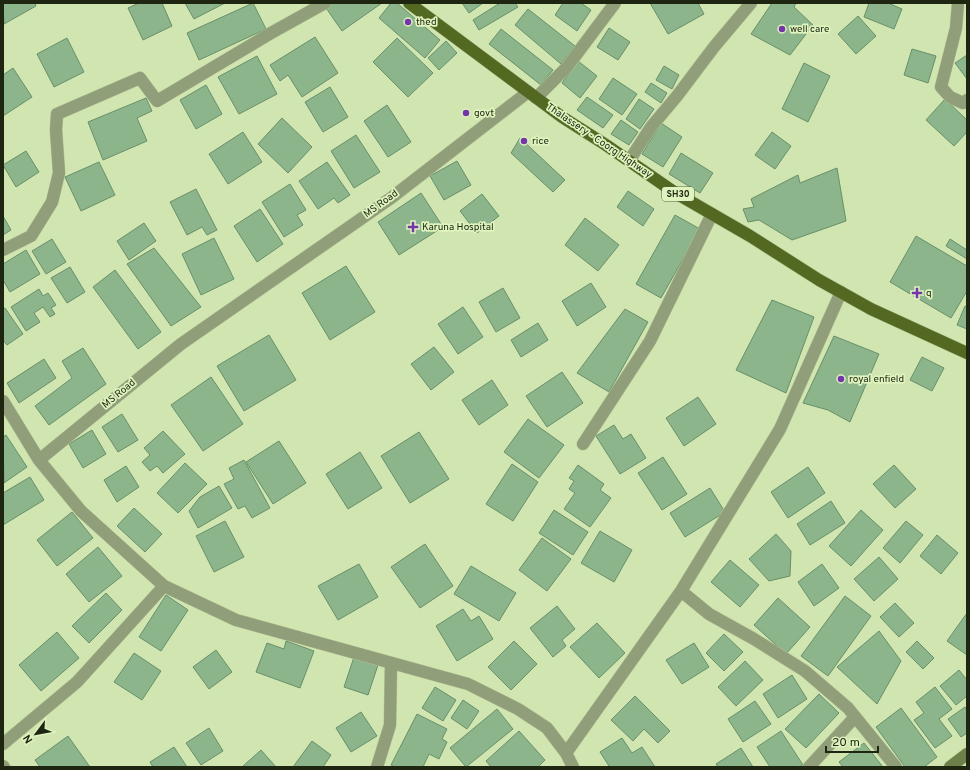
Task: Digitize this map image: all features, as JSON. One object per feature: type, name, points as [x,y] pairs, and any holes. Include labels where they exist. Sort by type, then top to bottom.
[{"type":"main road","name":"Thalassery - Coorg Highway","points":[[409,3],[562,117],[674,192],[884,316],[967,353]]},
{"type":"street","points":[[3,250],[31,236],[52,202],[59,173],[56,130],[57,114],[140,78],[157,101],[271,33],[325,3]]},
{"type":"street","name":"MS Road","points":[[39,460],[181,344],[391,198],[532,95],[567,67],[615,3]]},
{"type":"street","points":[[630,162],[651,127],[751,3]]},
{"type":"street","points":[[958,3],[956,28],[941,87],[950,97],[963,103],[967,100]]},
{"type":"street","points":[[583,444],[650,341],[712,214]]},
{"type":"street","points":[[566,753],[681,592],[780,429],[841,292]]},
{"type":"street","points":[[3,401],[39,460],[81,511],[164,586],[236,620],[468,684],[518,709],[547,728],[566,753],[573,767]]},
{"type":"street","points":[[3,744],[77,682],[164,586]]},
{"type":"street","points":[[681,592],[709,614],[754,639],[805,671],[848,708],[896,767]]},
{"type":"street","points":[[377,767],[390,725],[391,662]]},
{"type":"street","points":[[809,767],[855,717]]},
{"type":"street","points":[[950,767],[967,754]]},
{"type":"building","points":[[3,3],[35,3],[36,6],[4,24]]},
{"type":"building","points":[[139,3],[162,3],[172,26],[143,40],[128,8]]},
{"type":"building","points":[[185,3],[225,3],[194,19]]},
{"type":"building","points":[[253,3],[266,29],[199,60],[187,33]]},
{"type":"building","points":[[333,3],[382,3],[342,31],[326,8]]},
{"type":"building","points":[[391,3],[397,3],[440,40],[425,58],[379,18]]},
{"type":"building","points":[[462,3],[483,3],[469,13]]},
{"type":"building","points":[[500,3],[515,3],[518,7],[479,30],[473,20]]},
{"type":"building","points":[[563,3],[581,3],[591,10],[577,31],[555,15]]},
{"type":"building","points":[[650,3],[698,3],[704,14],[668,34]]},
{"type":"building","name":"well care","points":[[772,3],[796,3],[794,7],[813,25],[790,55],[751,34]]},
{"type":"building","points":[[869,3],[888,3],[902,9],[894,29],[864,17]]},
{"type":"building","points":[[528,9],[575,46],[561,64],[515,25]]},
{"type":"building","points":[[858,16],[876,36],[856,54],[838,34]]},
{"type":"building","points":[[609,28],[630,42],[618,60],[597,47]]},
{"type":"building","points":[[501,29],[553,70],[541,85],[489,44]]},
{"type":"building","points":[[315,37],[338,73],[302,97],[288,75],[280,81],[270,65]]},
{"type":"building","points":[[67,38],[84,72],[54,87],[37,54]]},
{"type":"building","points":[[397,38],[433,73],[408,97],[373,62]]},
{"type":"building","points":[[446,41],[457,53],[439,70],[428,58]]},
{"type":"building","points":[[912,49],[936,56],[928,83],[904,75]]},
{"type":"building","points":[[967,55],[967,79],[955,63]]},
{"type":"building","points":[[257,56],[277,94],[239,114],[218,77]]},
{"type":"building","points":[[578,61],[597,76],[580,98],[562,83]]},
{"type":"building","points":[[804,63],[830,76],[808,122],[782,109]]},
{"type":"building","points":[[664,66],[679,75],[672,89],[656,80]]},
{"type":"building","points":[[13,68],[32,97],[3,116],[3,75]]},
{"type":"building","points":[[613,78],[637,94],[622,115],[599,99]]},
{"type":"building","points":[[651,83],[667,93],[661,103],[645,92]]},
{"type":"building","points":[[206,85],[222,114],[196,129],[180,100]]},
{"type":"building","points":[[330,87],[348,117],[323,132],[305,102]]},
{"type":"building","points":[[587,97],[613,115],[603,128],[577,110]]},
{"type":"building","points":[[146,98],[152,111],[137,118],[147,141],[103,160],[88,122]]},
{"type":"building","points":[[639,99],[654,109],[640,129],[626,119]]},
{"type":"building","points":[[945,99],[967,120],[967,132],[954,146],[926,120]]},
{"type":"building","points":[[387,105],[411,142],[388,157],[364,121]]},
{"type":"building","points":[[282,118],[312,147],[288,173],[258,144]]},
{"type":"building","points":[[621,120],[638,132],[629,145],[611,134]]},
{"type":"building","points":[[661,123],[682,137],[663,167],[642,154]]},
{"type":"building","points":[[243,132],[262,162],[228,184],[209,154]]},
{"type":"building","points":[[772,132],[791,146],[775,169],[755,155]]},
{"type":"building","points":[[356,135],[380,172],[354,188],[331,151]]},
{"type":"building","points":[[520,138],[565,180],[553,192],[511,153]]},
{"type":"building","points":[[26,151],[39,172],[16,187],[3,165]]},
{"type":"building","points":[[681,153],[713,173],[700,193],[669,174]]},
{"type":"building","points":[[457,161],[471,185],[444,200],[430,176]]},
{"type":"building","points":[[99,162],[115,195],[81,211],[65,177]]},
{"type":"building","points":[[327,162],[350,195],[338,203],[334,198],[318,209],[299,181]]},
{"type":"building","points":[[837,168],[846,221],[792,240],[759,220],[748,222],[743,209],[754,207],[751,199],[798,175],[800,183]]},
{"type":"building","points":[[290,184],[306,210],[297,215],[303,225],[284,237],[262,202]]},
{"type":"building","points":[[196,189],[217,230],[207,235],[202,227],[187,235],[170,202]]},
{"type":"building","points":[[628,191],[654,209],[643,226],[617,207]]},
{"type":"building","points":[[421,193],[443,227],[399,255],[378,222]]},
{"type":"building","points":[[482,194],[499,216],[477,233],[460,211]]},
{"type":"building","points":[[260,209],[283,244],[257,262],[234,226]]},
{"type":"building","points":[[675,215],[700,229],[661,298],[636,284]]},
{"type":"building","points":[[3,216],[11,230],[3,235]]},
{"type":"building","points":[[585,218],[619,245],[598,271],[565,245]]},
{"type":"building","points":[[144,223],[156,241],[129,260],[117,241]]},
{"type":"building","points":[[916,236],[967,266],[967,291],[951,318],[890,282]]},
{"type":"building","points":[[214,238],[234,279],[201,295],[182,254]]},
{"type":"building","points":[[52,239],[66,262],[46,274],[32,251]]},
{"type":"building","points":[[950,239],[967,250],[967,259],[946,246]]},
{"type":"building","points":[[154,248],[201,307],[171,326],[127,264]]},
{"type":"building","points":[[26,250],[40,274],[10,292],[3,280],[3,264]]},
{"type":"building","points":[[346,266],[375,312],[330,340],[302,293]]},
{"type":"building","points":[[70,267],[85,292],[67,303],[51,278]]},
{"type":"building","points":[[115,270],[161,332],[138,349],[93,287]]},
{"type":"building","points":[[591,283],[606,307],[577,326],[562,301]]},
{"type":"building","points":[[503,288],[520,318],[496,332],[479,302]]},
{"type":"building","points":[[39,289],[43,296],[48,293],[56,305],[51,308],[55,314],[50,317],[43,307],[34,313],[40,322],[26,331],[11,307]]},
{"type":"building","points":[[772,300],[814,317],[786,393],[736,370]]},
{"type":"building","points":[[965,306],[967,307],[967,329],[957,325]]},
{"type":"building","points":[[463,307],[483,337],[458,354],[438,324]]},
{"type":"building","points":[[5,308],[23,334],[7,345],[3,340],[3,309]]},
{"type":"building","points":[[625,309],[648,322],[609,392],[577,373]]},
{"type":"building","points":[[538,323],[548,340],[521,357],[511,340]]},
{"type":"building","points":[[269,335],[296,380],[244,411],[217,366]]},
{"type":"building","name":"royal enfield","points":[[834,336],[879,354],[850,422],[828,410],[803,403]]},
{"type":"building","points":[[434,347],[454,372],[431,390],[411,364]]},
{"type":"building","points":[[83,348],[106,384],[49,425],[35,406],[72,378],[62,361]]},
{"type":"building","points":[[922,357],[944,368],[932,391],[910,380]]},
{"type":"building","points":[[44,359],[56,378],[19,403],[7,383]]},
{"type":"building","points":[[562,372],[583,403],[547,427],[526,396]]},
{"type":"building","points":[[211,377],[243,424],[203,451],[171,405]]},
{"type":"building","points":[[492,380],[508,405],[479,425],[462,400]]},
{"type":"building","points":[[698,397],[716,424],[684,446],[666,418]]},
{"type":"building","points":[[122,414],[138,440],[118,452],[102,427]]},
{"type":"building","points":[[528,419],[564,445],[539,478],[504,452]]},
{"type":"building","points":[[614,425],[623,439],[631,434],[646,458],[620,474],[596,436]]},
{"type":"building","points":[[92,430],[106,454],[83,468],[69,444]]},
{"type":"building","points":[[163,431],[185,454],[163,473],[157,466],[150,471],[142,462],[150,455],[144,448]]},
{"type":"building","points":[[419,432],[449,479],[410,503],[381,456]]},
{"type":"building","points":[[6,435],[27,467],[4,483],[3,437]]},
{"type":"building","points":[[279,441],[306,483],[273,504],[246,462]]},
{"type":"building","points":[[360,452],[382,488],[348,509],[326,474]]},
{"type":"building","points":[[663,457],[687,494],[662,510],[638,473]]},
{"type":"building","points":[[244,460],[270,508],[252,518],[245,506],[238,509],[224,484],[234,479],[229,468]]},
{"type":"building","points":[[185,463],[207,484],[178,513],[157,493]]},
{"type":"building","points":[[512,464],[538,482],[513,521],[486,504]]},
{"type":"building","points":[[578,465],[604,484],[600,490],[611,498],[590,527],[564,509],[575,493],[569,489],[574,481],[569,478]]},
{"type":"building","points":[[894,465],[916,489],[895,508],[873,484]]},
{"type":"building","points":[[126,466],[139,487],[117,502],[104,480]]},
{"type":"building","points":[[808,467],[825,493],[788,518],[771,492]]},
{"type":"building","points":[[30,477],[44,500],[3,525],[3,493]]},
{"type":"building","points":[[219,486],[232,508],[198,528],[189,511],[200,497]]},
{"type":"building","points":[[710,488],[725,512],[685,537],[670,513]]},
{"type":"building","points":[[831,501],[845,523],[810,545],[797,524]]},
{"type":"building","points":[[134,508],[162,534],[145,552],[117,526]]},
{"type":"building","points":[[554,510],[588,532],[573,555],[539,533]]},
{"type":"building","points":[[861,510],[883,530],[851,566],[829,546]]},
{"type":"building","points":[[72,512],[93,538],[57,566],[37,540]]},
{"type":"building","points":[[225,521],[244,557],[214,572],[196,536]]},
{"type":"building","points":[[906,521],[923,535],[900,563],[883,548]]},
{"type":"building","points":[[600,531],[632,550],[614,582],[581,563]]},
{"type":"building","points":[[776,534],[791,551],[790,576],[769,581],[749,559]]},
{"type":"building","points":[[937,535],[958,553],[941,574],[920,556]]},
{"type":"building","points":[[542,538],[571,559],[547,591],[519,570]]},
{"type":"building","points":[[425,544],[453,586],[420,608],[391,567]]},
{"type":"building","points":[[98,547],[122,576],[89,602],[66,574]]},
{"type":"building","points":[[879,557],[898,579],[874,601],[854,579]]},
{"type":"building","points":[[730,560],[759,585],[740,607],[711,582]]},
{"type":"building","points":[[359,564],[378,597],[338,620],[318,586]]},
{"type":"building","points":[[822,564],[839,588],[814,606],[798,582]]},
{"type":"building","points":[[471,566],[516,593],[499,621],[454,594]]},
{"type":"building","points":[[106,593],[122,610],[89,643],[72,626]]},
{"type":"building","points":[[166,595],[188,610],[161,651],[139,637]]},
{"type":"building","points":[[845,596],[871,616],[828,676],[801,656]]},
{"type":"building","points":[[778,598],[810,627],[786,654],[754,625]]},
{"type":"building","points":[[895,603],[914,623],[899,637],[880,617]]},
{"type":"building","points":[[557,606],[575,629],[562,640],[566,646],[553,657],[530,628]]},
{"type":"building","points":[[463,609],[471,621],[479,616],[493,639],[457,661],[436,626]]},
{"type":"building","points":[[967,613],[967,655],[947,641]]},
{"type":"building","points":[[597,623],[625,653],[599,678],[570,647]]},
{"type":"building","points":[[879,631],[901,661],[877,704],[837,667]]},
{"type":"building","points":[[57,632],[79,658],[41,691],[19,665]]},
{"type":"building","points":[[724,634],[743,652],[724,671],[706,653]]},
{"type":"building","points":[[286,641],[314,651],[300,688],[256,672],[267,643],[284,649]]},
{"type":"building","points":[[514,641],[537,664],[511,690],[488,667]]},
{"type":"building","points":[[917,641],[934,658],[923,669],[906,652]]},
{"type":"building","points":[[694,643],[709,667],[682,684],[666,660]]},
{"type":"building","points":[[216,650],[232,672],[209,689],[193,667]]},
{"type":"building","points":[[134,653],[161,671],[142,700],[114,682]]},
{"type":"building","points":[[354,657],[378,665],[368,695],[344,687]]},
{"type":"building","points":[[745,661],[763,680],[736,706],[718,687]]},
{"type":"building","points":[[959,670],[967,680],[967,696],[956,705],[940,686]]},
{"type":"building","points":[[792,675],[807,699],[778,718],[763,694]]},
{"type":"building","points":[[435,687],[456,700],[443,721],[422,708]]},
{"type":"building","points":[[935,687],[952,709],[939,719],[952,736],[935,748],[914,720],[924,713],[916,702]]},
{"type":"building","points":[[819,694],[839,713],[806,748],[785,729]]},
{"type":"building","points":[[635,696],[670,731],[658,743],[644,729],[633,741],[611,720]]},
{"type":"building","points":[[463,700],[479,711],[467,729],[451,718]]},
{"type":"building","points":[[755,701],[771,724],[743,742],[728,719]]},
{"type":"building","points":[[965,707],[967,710],[967,733],[961,737],[948,719]]},
{"type":"building","points":[[901,708],[937,757],[924,767],[905,767],[876,727]]},
{"type":"building","points":[[497,709],[513,729],[466,767],[450,748]]},
{"type":"building","points":[[361,712],[377,736],[351,752],[336,728]]},
{"type":"building","points":[[417,714],[447,729],[442,739],[447,742],[439,759],[429,754],[423,767],[395,767],[391,765]]},
{"type":"building","points":[[209,728],[223,751],[201,765],[186,743]]},
{"type":"building","points":[[519,731],[545,760],[538,767],[491,767],[486,761]]},
{"type":"building","points":[[781,731],[803,765],[799,767],[770,767],[757,747]]},
{"type":"building","points":[[68,736],[90,767],[40,767],[35,760]]},
{"type":"building","points":[[622,738],[632,753],[642,747],[655,767],[606,767],[609,766],[600,752]]},
{"type":"building","points":[[312,741],[331,755],[323,767],[293,767]]},
{"type":"building","points":[[864,743],[883,767],[843,767],[839,762]]},
{"type":"building","points":[[174,747],[187,767],[153,767],[150,762]]},
{"type":"building","points":[[741,748],[753,767],[718,767],[716,764]]},
{"type":"building","points":[[261,750],[276,767],[242,767]]},
{"type":"place","name":"thed","points":[[408,22]]},
{"type":"place","name":"well care","points":[[782,29]]},
{"type":"place","name":"govt","points":[[466,113]]},
{"type":"place","name":"rice","points":[[524,141]]},
{"type":"place","name":"Karuna Hospital","points":[[413,227]]},
{"type":"place","name":"q","points":[[917,293]]},
{"type":"place","name":"royal enfield","points":[[841,379]]}]
